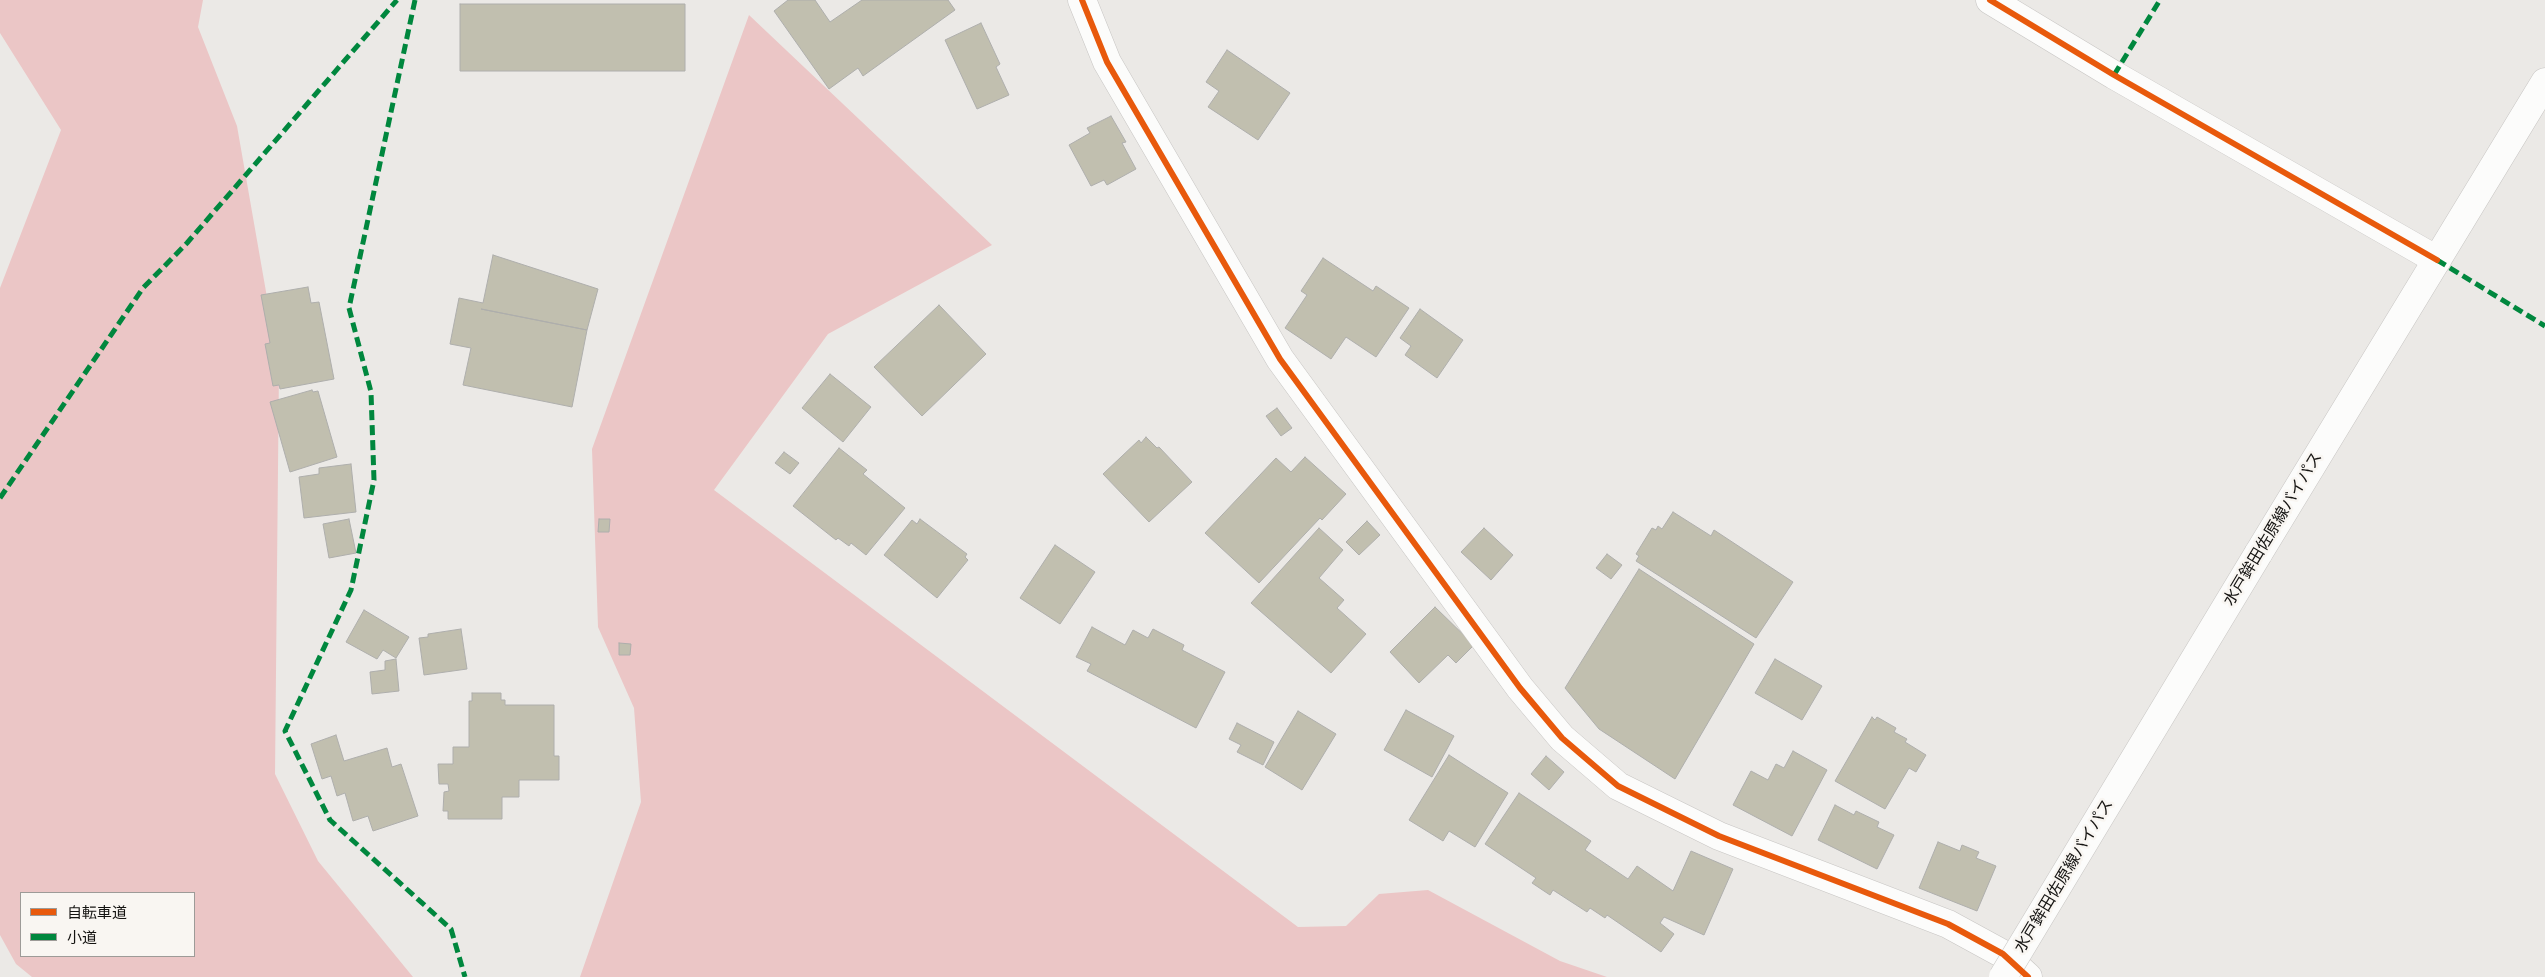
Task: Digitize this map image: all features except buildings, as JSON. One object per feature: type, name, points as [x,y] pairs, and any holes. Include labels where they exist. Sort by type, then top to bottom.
[{"type":"street","points":[[1082,0],[1106,62],[1280,358],[1520,688],[1562,738],[1618,786],[1719,836],[1948,924],[2003,954],[2028,977]]},
{"type":"street","points":[[1990,0],[2114,75],[2437,260]]},
{"type":"street","name":"水戸鉾田佐原線バイパス","points":[[2003,977],[2545,82]]},
{"type":"shaded area","points":[[0,0],[203,0],[198,27],[237,126],[279,366],[275,774],[318,861],[413,977],[32,977],[16,964],[0,935],[0,288],[61,130],[0,33]]},
{"type":"shaded area","points":[[749,15],[992,245],[828,334],[714,490],[1298,927],[1346,926],[1379,894],[1428,890],[1560,961],[1607,977],[580,977],[641,802],[634,708],[598,627],[592,449]]},
{"type":"marked path","points":[[0,498],[143,288],[187,243],[397,0]]},
{"type":"marked path","points":[[415,0],[349,308],[371,392],[374,480],[351,590],[285,731],[330,820],[451,929],[465,977]]},
{"type":"marked path","points":[[2114,75],[2160,0]]},
{"type":"marked path","points":[[2437,260],[2545,326]]},
{"type":"cycle path","points":[[1082,0],[1107,62],[1280,359],[1520,688],[1562,738],[1618,786],[1719,836],[1948,924],[2003,954],[2028,977]]},
{"type":"cycle path","points":[[1990,0],[2114,75],[2437,260]]}]
